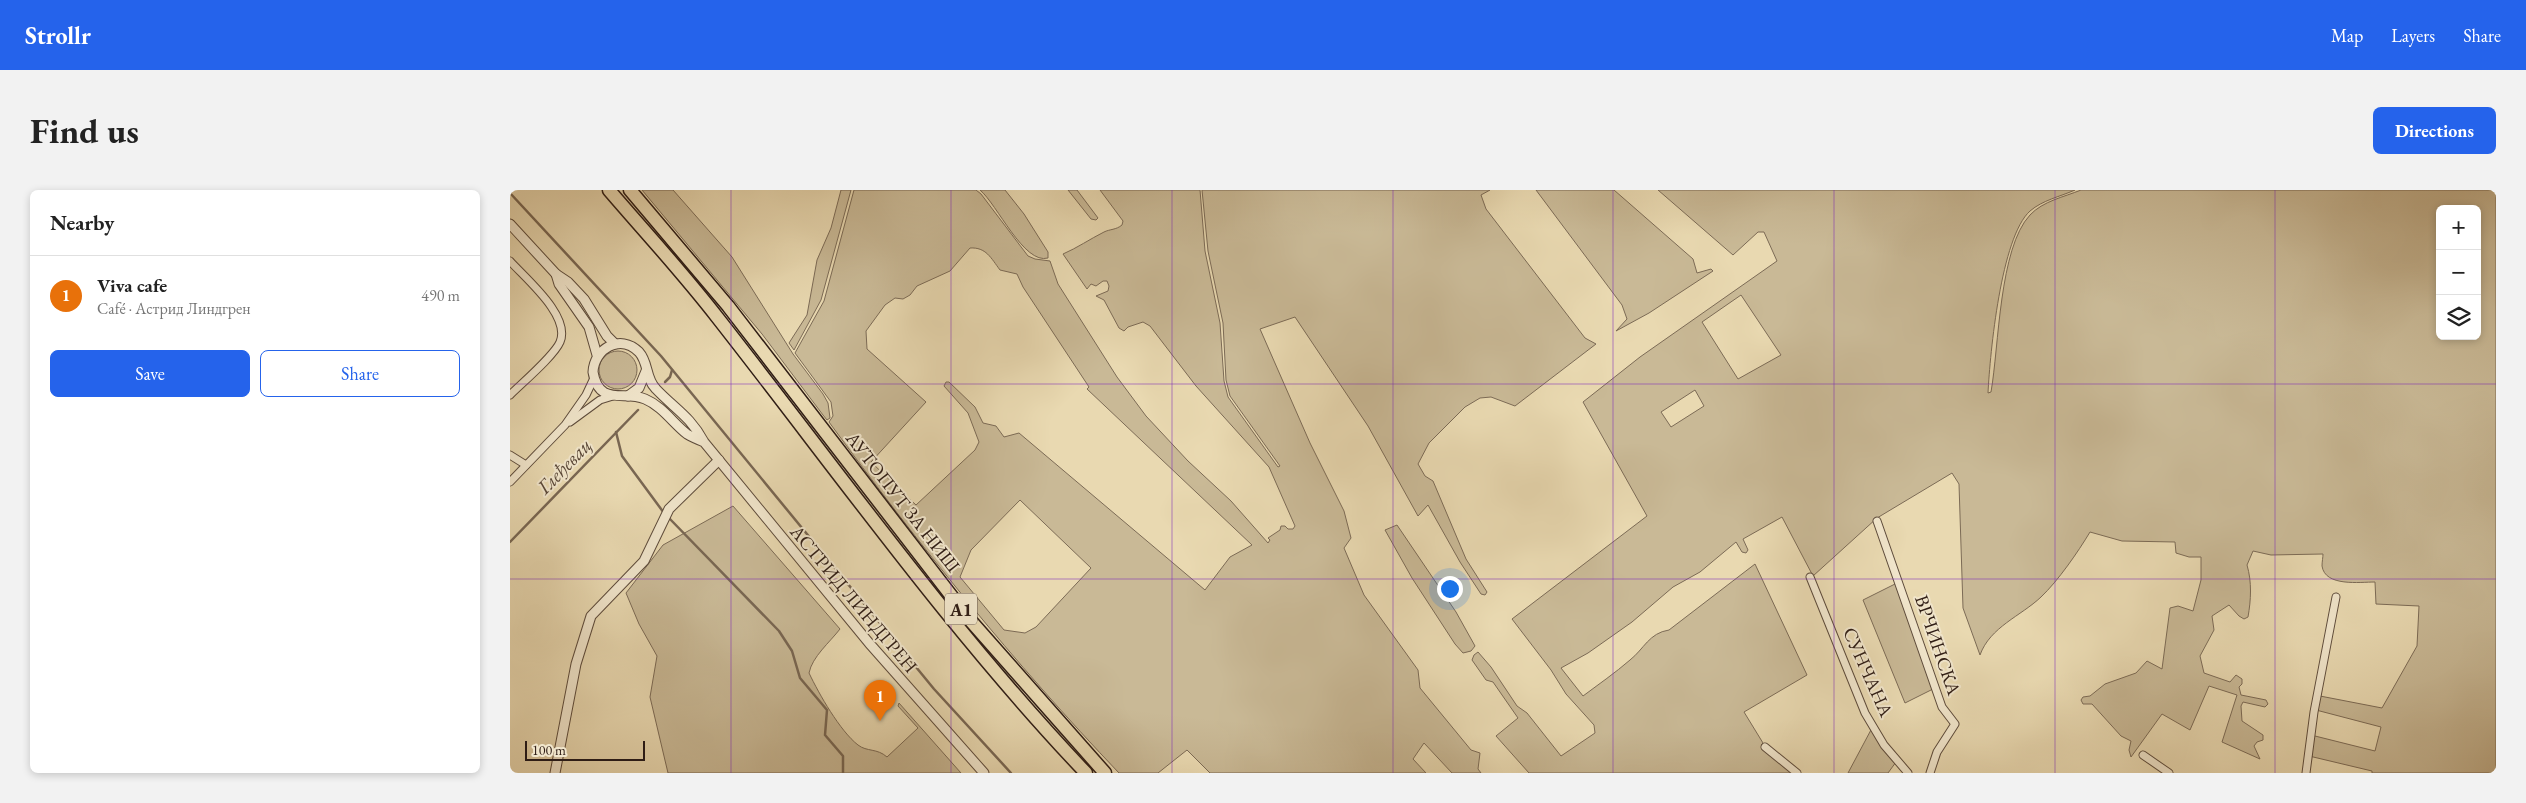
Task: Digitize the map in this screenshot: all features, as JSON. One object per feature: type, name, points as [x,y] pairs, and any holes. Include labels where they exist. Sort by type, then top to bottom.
[{"type":"highway","name":"АУТОПУТ ЗА НИШ","points":[[609,190],[716,315],[894,548],[989,666],[1086,773]]},
{"type":"highway","name":"АУТОПУТ ЗА НИШ","points":[[630,190],[728,306],[970,620],[1105,773]]},
{"type":"street","points":[[510,224],[556,274],[568,282],[584,299],[607,336],[615,344],[602,350],[597,355],[593,366],[594,378],[601,390],[613,396]]},
{"type":"street","points":[[510,261],[557,313],[562,332],[557,348],[510,395]]},
{"type":"street","points":[[556,274],[560,284],[589,326],[597,355]]},
{"type":"street","name":"АСТРИД ЛИНДГРЕН","points":[[615,344],[626,344],[639,352],[645,361],[650,383],[695,425],[704,442],[910,692],[984,773]]},
{"type":"street","points":[[627,396],[642,385],[646,371]]},
{"type":"street","points":[[511,477],[526,465],[565,425],[586,395],[594,378]]},
{"type":"street","points":[[565,425],[600,400],[613,396]]},
{"type":"street","name":"АСТРИД ЛИНДГРЕН","points":[[613,396],[627,396],[649,400],[688,434],[704,442]]},
{"type":"street","points":[[510,455],[526,465]]},
{"type":"street","points":[[555,773],[576,664],[588,623],[597,608],[644,561],[669,509],[719,460]]},
{"type":"street","name":"ВРЧИНСКА","points":[[1877,521],[1942,707],[1954,720],[1954,724],[1937,752],[1930,773]]},
{"type":"street","name":"СУНЧАНА","points":[[1810,577],[1865,713],[1884,745],[1908,773]]},
{"type":"street","points":[[2306,773],[2314,712],[2336,597]]},
{"type":"street","points":[[1765,747],[1797,773]]},
{"type":"street","points":[[2144,754],[2169,773]]},
{"type":"shaded area","points":[[642,190],[673,190],[732,257],[793,354],[823,394],[828,403],[830,418],[827,420],[762,334]]},
{"type":"shaded area","points":[[841,190],[851,190],[821,300],[794,350],[789,343],[807,315],[817,260],[831,228]]},
{"type":"shaded area","points":[[854,190],[976,190],[1028,256],[1050,261],[1058,284],[1117,377],[1146,416],[1188,461],[1231,501],[1268,543],[1270,540],[1268,538],[1280,530],[1281,526],[1293,529],[1295,526],[1269,467],[1196,386],[1150,326],[1143,322],[1128,327],[1124,331],[1119,328],[1104,300],[1096,296],[1108,291],[1107,281],[1103,281],[1096,286],[1091,284],[1087,289],[1063,254],[1104,232],[1122,225],[1123,221],[1100,190],[1200,190],[1205,251],[1220,323],[1224,381],[1228,397],[1278,467],[1280,466],[1230,396],[1226,380],[1223,323],[1208,251],[1202,190],[1490,190],[1481,195],[1486,209],[1585,338],[1596,344],[1515,406],[1491,397],[1480,398],[1465,407],[1429,443],[1418,464],[1425,476],[1433,481],[1466,559],[1487,592],[1485,595],[1481,594],[1460,562],[1428,505],[1418,516],[1368,426],[1295,317],[1260,329],[1310,443],[1344,511],[1351,538],[1344,548],[1364,595],[1418,670],[1420,688],[1471,750],[1480,753],[1478,769],[1481,773],[1452,773],[1424,743],[1413,759],[1426,773],[1210,773],[1187,750],[1158,773],[1119,773],[1042,689],[968,602],[897,513],[829,422],[833,416],[831,402],[795,353],[824,301]],"holes":[[[970,248],[984,251],[1000,270],[1017,274],[1023,287],[1089,387],[1087,389],[1252,545],[1230,557],[1205,590],[1019,433],[1004,437],[996,426],[983,423],[975,407],[949,382],[946,382],[944,386],[968,413],[979,442],[975,450],[916,505],[871,462],[926,402],[867,349],[866,331],[885,305],[895,298],[903,299],[910,295],[917,286],[950,271]],[[1020,500],[1091,568],[1036,627],[1025,633],[1004,630],[960,577],[971,550]]]},
{"type":"shaded area","points":[[980,190],[1005,190],[1024,214],[1048,252],[1048,258],[1039,258],[1020,243]]},
{"type":"shaded area","points":[[1068,190],[1077,190],[1098,218],[1096,220],[1091,219]]},
{"type":"shaded area","points":[[1536,190],[1614,190],[1693,259],[1697,273],[1711,269],[1713,271],[1649,313],[1616,331],[1627,319],[1622,305]]},
{"type":"shaded area","points":[[1658,190],[2075,190],[2046,201],[2030,211],[2020,225],[2011,245],[1999,297],[1991,351],[1988,393],[1991,392],[2002,299],[2012,250],[2020,230],[2030,215],[2041,206],[2054,200],[2081,190],[2496,190],[2496,773],[2372,773],[2372,771],[2309,756],[2311,735],[2375,751],[2381,727],[2316,710],[2320,696],[2382,708],[2417,646],[2419,606],[2376,604],[2375,582],[2344,582],[2329,577],[2322,566],[2323,554],[2271,555],[2253,551],[2247,565],[2250,578],[2248,617],[2244,619],[2239,616],[2229,605],[2212,616],[2214,630],[2200,656],[2204,673],[2230,682],[2236,675],[2242,679],[2242,684],[2239,687],[2241,695],[2266,700],[2268,704],[2265,707],[2243,702],[2241,706],[2242,721],[2263,735],[2263,740],[2257,742],[2254,746],[2260,759],[2222,742],[2237,695],[2209,686],[2190,730],[2162,714],[2131,757],[2129,750],[2131,741],[2121,736],[2092,704],[2083,704],[2081,700],[2083,697],[2090,696],[2105,684],[2136,673],[2147,661],[2162,669],[2170,608],[2178,606],[2193,611],[2201,580],[2201,557],[2189,557],[2176,553],[2175,542],[2122,541],[2090,532],[2054,583],[2033,604],[1998,629],[1985,645],[1980,655],[1963,608],[1959,484],[1952,473],[1877,518],[1813,576],[1782,517],[1743,539],[1748,550],[1746,553],[1742,552],[1736,542],[1700,572],[1673,587],[1632,622],[1588,653],[1561,668],[1583,696],[1635,656],[1656,634],[1669,630],[1755,564],[1807,675],[1744,712],[1763,743],[1761,745],[1793,773],[1529,773],[1496,736],[1518,718],[1493,682],[1486,680],[1472,660],[1474,655],[1478,652],[1491,667],[1517,706],[1527,713],[1561,756],[1595,733],[1594,725],[1566,694],[1551,670],[1512,619],[1647,516],[1583,402],[1640,357],[1777,261],[1764,232],[1758,232],[1733,255]],"holes":[[[1741,295],[1781,355],[1738,379],[1702,322]],[[1695,390],[1704,406],[1671,427],[1661,412]]]},
{"type":"shaded area","points":[[618,351],[631,357],[637,370],[631,383],[618,389],[605,383],[599,370],[605,357]]},
{"type":"shaded area","points":[[733,506],[840,629],[817,655],[809,673],[824,701],[844,731],[861,747],[880,752],[887,757],[918,728],[898,706],[899,703],[961,773],[668,773],[650,697],[657,656],[639,624],[626,593],[663,545]]},
{"type":"shaded area","points":[[1397,525],[1456,612],[1475,646],[1471,651],[1463,653],[1455,644],[1412,578],[1385,530]]},
{"type":"shaded area","points":[[1897,583],[1935,688],[1905,703],[1863,600]]},
{"type":"shaded area","points":[[1872,728],[1896,762],[1888,773],[1848,773]]},
{"type":"waterway","points":[[510,193],[661,356],[934,689],[1011,773]]},
{"type":"waterway","name":"Глеђевац","points":[[665,382],[670,377],[672,370]]},
{"type":"waterway","name":"Глеђевац","points":[[510,542],[638,410]]},
{"type":"waterway","points":[[616,432],[622,456],[664,513]]},
{"type":"waterway","points":[[668,517],[779,631],[792,651],[800,678],[827,710],[825,735],[843,756],[843,773]]},
{"type":"place","name":"Viva cafe","points":[[880,721]]}]
